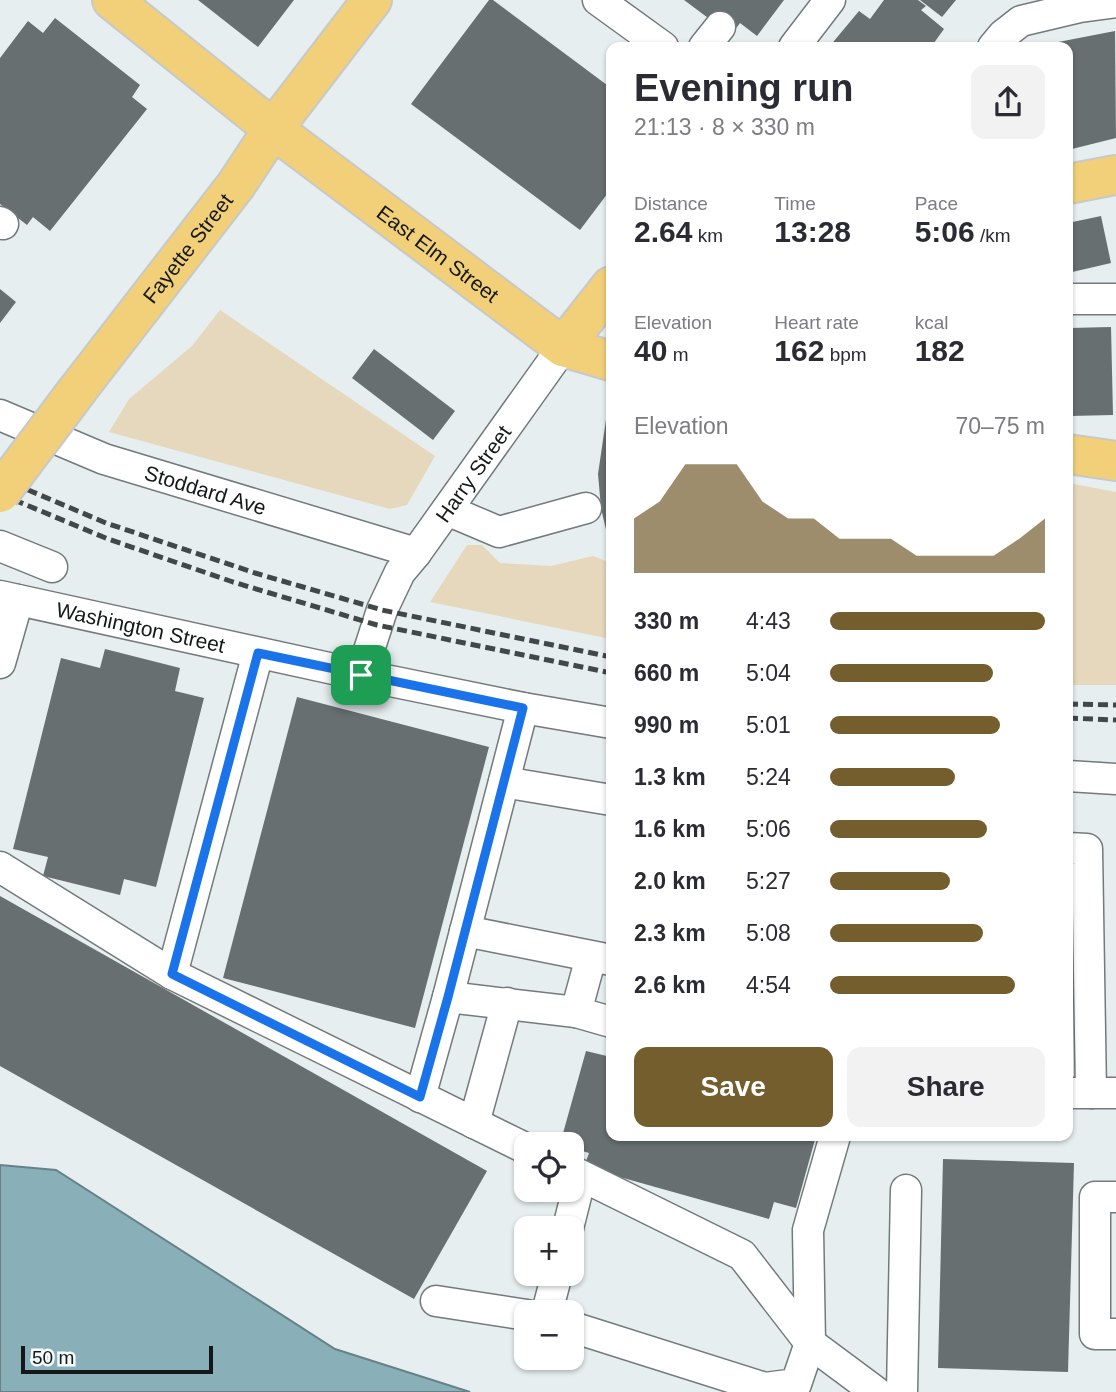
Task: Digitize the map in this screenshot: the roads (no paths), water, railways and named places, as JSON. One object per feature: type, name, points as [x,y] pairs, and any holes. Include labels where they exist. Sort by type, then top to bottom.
[{"type":"main road","name":"Fayette Street","points":[[0,493],[153,295],[236,185],[273,129],[372,0]]},
{"type":"main road","name":"East Elm Street","points":[[132,6],[273,129],[564,347],[606,360]]},
{"type":"main road","points":[[1073,183],[1116,175]]},
{"type":"main road","name":"Harry Street","points":[[564,347],[606,292]]},
{"type":"main road","points":[[1073,455],[1116,461]]},
{"type":"street","points":[[597,0],[656,42]]},
{"type":"street","points":[[798,42],[830,0]]},
{"type":"street","points":[[997,42],[1021,21],[1080,7],[1116,2]]},
{"type":"street","points":[[1073,299],[1116,299]]},
{"type":"street","name":"Harry Street","points":[[361,675],[382,610],[400,572],[564,347]]},
{"type":"street","name":"Stoddard Ave","points":[[0,415],[104,459],[416,553]]},
{"type":"street","points":[[447,510],[499,532],[586,508]]},
{"type":"street","points":[[0,545],[52,567]]},
{"type":"street","points":[[0,663],[9,598]]},
{"type":"street","name":"Washington Street","points":[[9,598],[361,675],[606,722]]},
{"type":"street","points":[[172,974],[258,653]]},
{"type":"street","points":[[420,1097],[523,708]]},
{"type":"street","points":[[1073,776],[1116,779]]},
{"type":"street","points":[[504,782],[606,799]]},
{"type":"street","points":[[1073,848],[1087,849],[1079,1041],[1091,1093]]},
{"type":"street","points":[[0,867],[172,974],[514,1143]]},
{"type":"street","points":[[465,931],[601,958],[576,1012]]},
{"type":"street","points":[[448,997],[576,1012],[606,1021]]},
{"type":"street","points":[[474,1123],[507,1003]]},
{"type":"street","points":[[584,1331],[765,1388],[796,1384],[810,1343],[808,1230],[834,1141]]},
{"type":"street","points":[[584,1177],[742,1255],[810,1343],[876,1392]]},
{"type":"street","points":[[902,1392],[906,1190]]},
{"type":"street","points":[[1116,1197],[1095,1197],[1095,1334],[1116,1335]]},
{"type":"street","points":[[436,1301],[514,1313]]},
{"type":"water","points":[[0,1165],[56,1170],[335,1349],[470,1392],[0,1392]]},
{"type":"railway","points":[[0,478],[106,523],[255,573],[382,610],[606,656]]},
{"type":"railway","points":[[0,494],[108,539],[233,582],[377,625],[606,672]]},
{"type":"railway","points":[[1073,704],[1116,705]]},
{"type":"railway","points":[[1073,718],[1116,720]]}]
